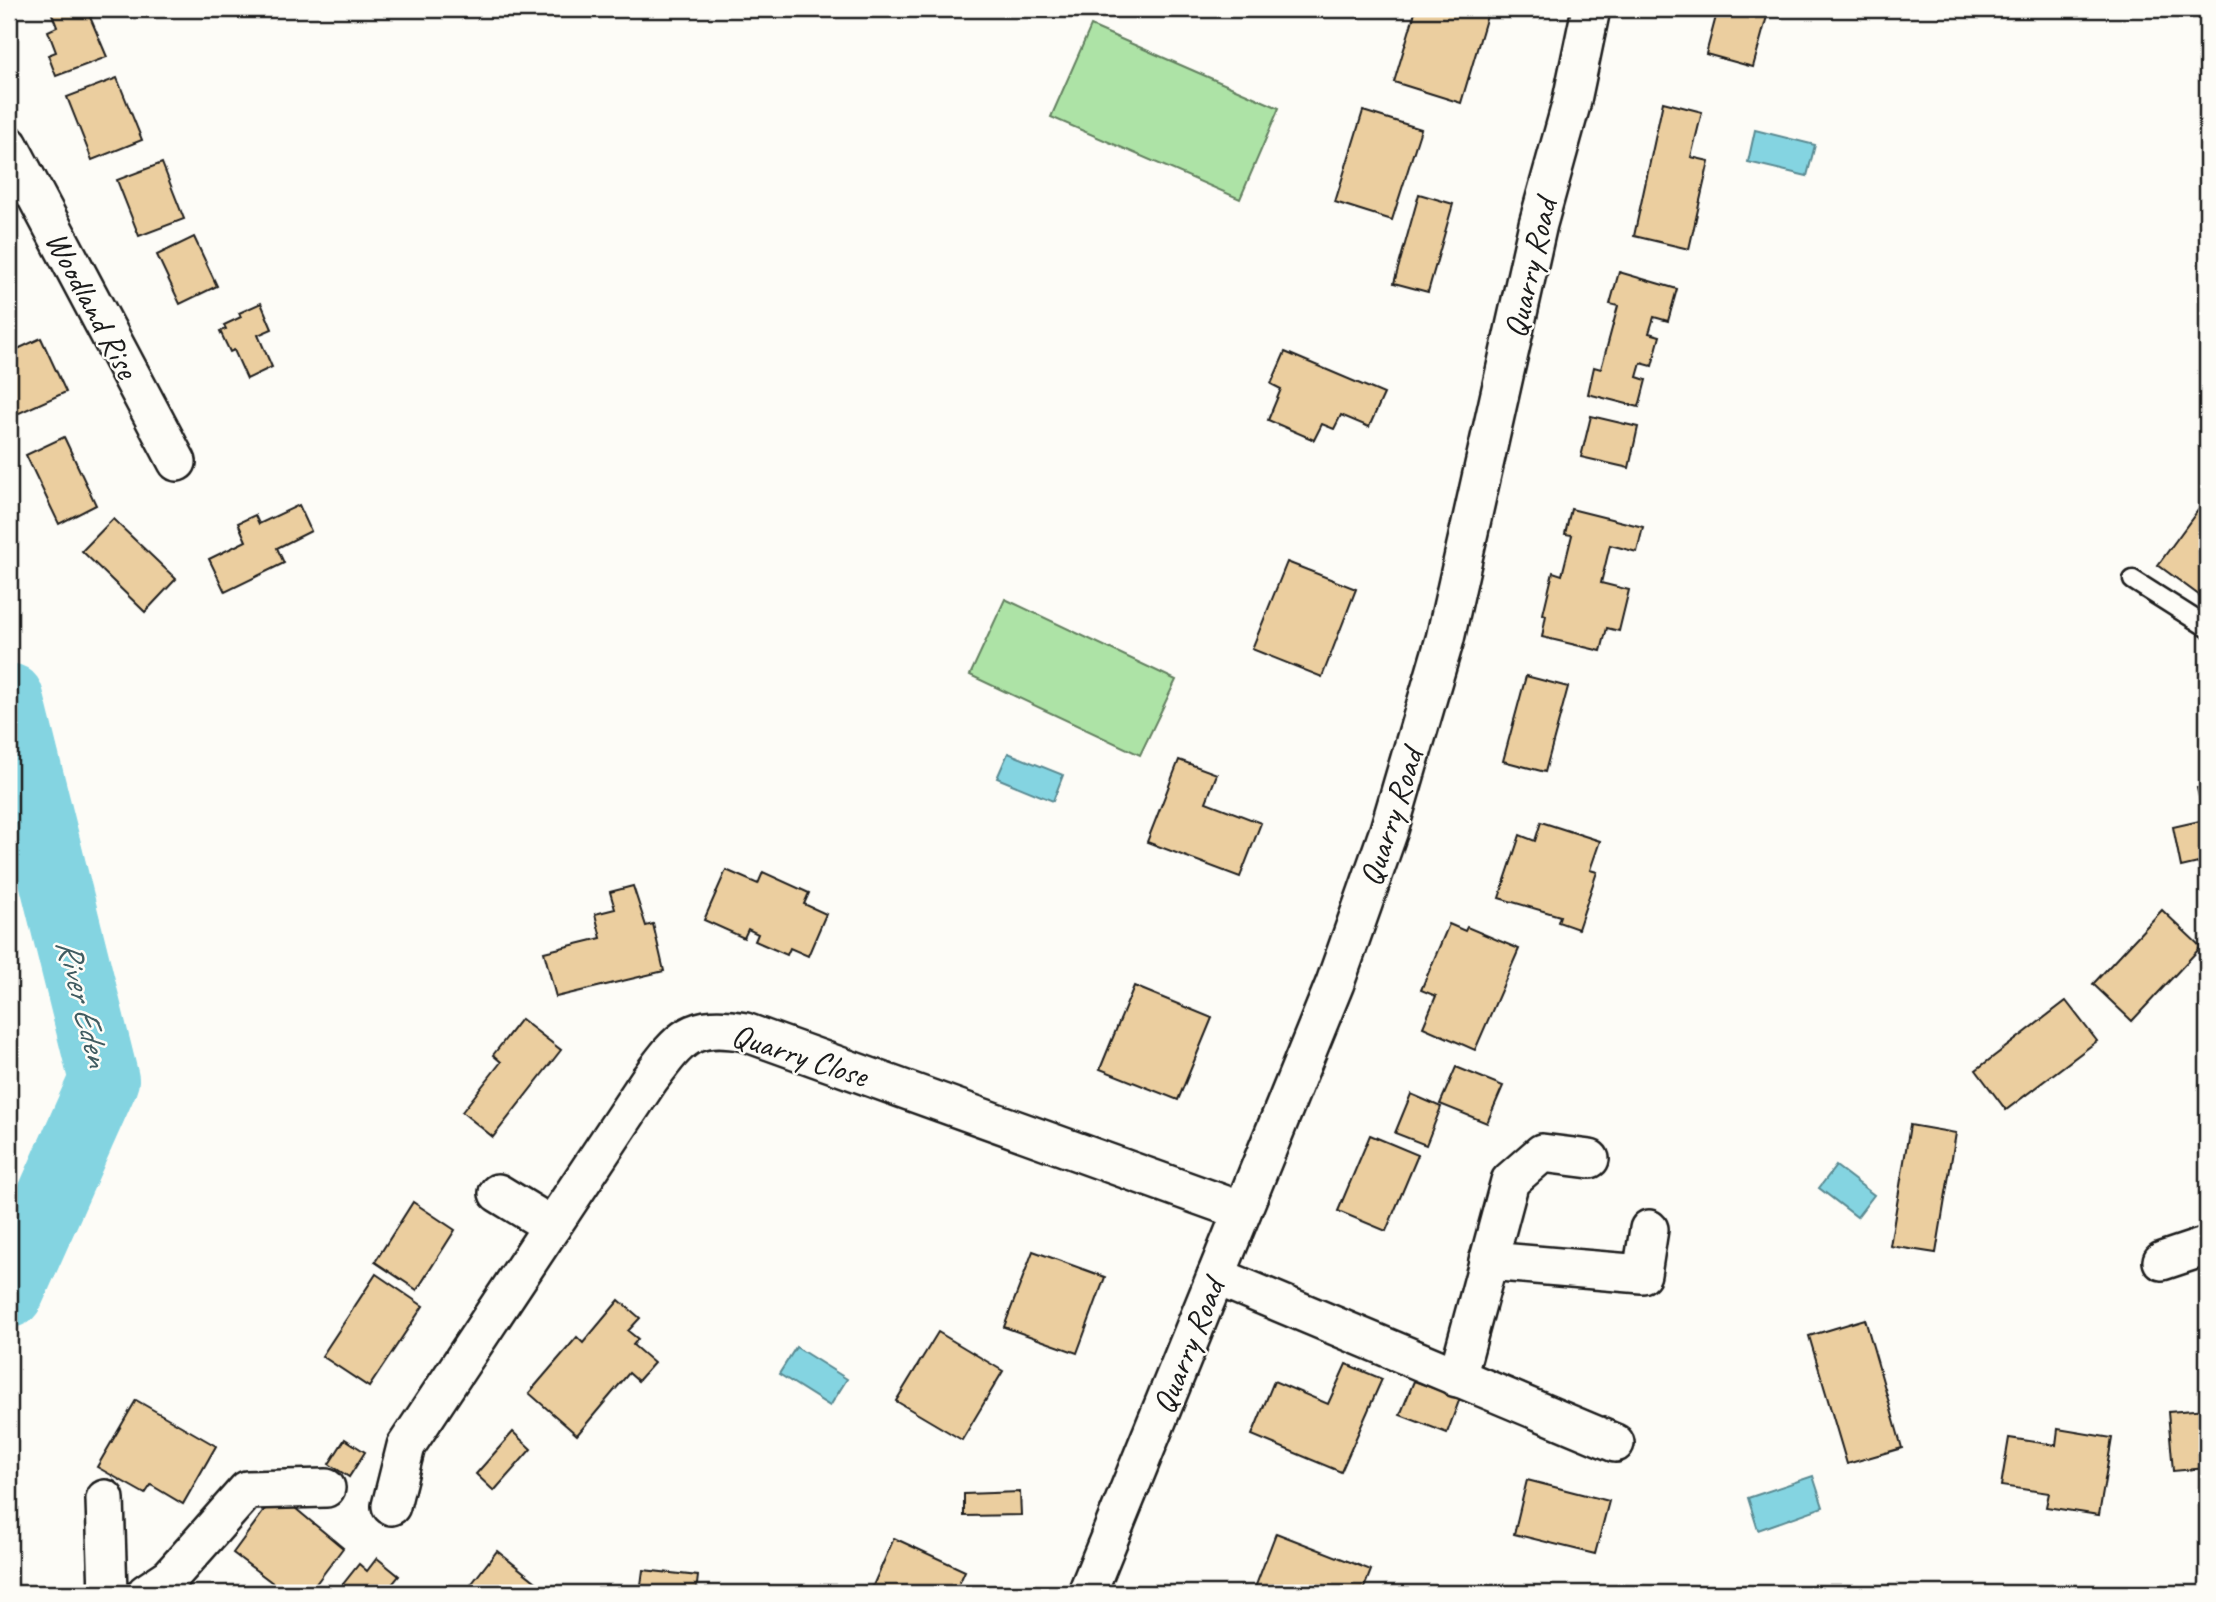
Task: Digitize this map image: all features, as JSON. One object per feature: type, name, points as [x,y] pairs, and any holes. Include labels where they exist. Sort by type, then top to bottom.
[{"type":"street","name":"Quarry Road","points":[[1087,1593],[1335,983],[1389,830],[1441,652],[1538,224],[1571,105],[1591,9]]},
{"type":"street","name":"Woodland Rise","points":[[9,145],[177,462]]},
{"type":"street","name":"Quarry Close","points":[[391,1506],[406,1446],[665,1058],[685,1037],[716,1026],[745,1032],[1242,1211]]},
{"type":"street","points":[[1457,1378],[1510,1181],[1542,1153],[1590,1159]]},
{"type":"street","points":[[498,1193],[552,1226]]},
{"type":"street","points":[[1488,1261],[1642,1274],[1649,1229]]},
{"type":"street","points":[[2162,1261],[2207,1246]]},
{"type":"street","points":[[1216,1276],[1615,1443]]},
{"type":"street","points":[[146,1593],[170,1577],[247,1490],[326,1488]]},
{"type":"street","points":[[105,1499],[108,1593]]},
{"type":"lane","points":[[2133,580],[2207,627]]},
{"type":"green space","points":[[1091,26],[1279,108],[1240,199],[1051,117]]},
{"type":"green space","points":[[1005,599],[1176,680],[1140,755],[970,675]]},
{"type":"water","points":[[1755,130],[1815,145],[1807,176],[1748,162]]},
{"type":"water","points":[[1008,753],[1063,775],[1053,801],[997,778]]},
{"type":"water","points":[[1836,1166],[1874,1195],[1857,1217],[1819,1188]]},
{"type":"water","points":[[796,1347],[847,1379],[830,1406],[779,1374]]},
{"type":"water","points":[[1813,1476],[1823,1507],[1758,1530],[1748,1498]]},
{"type":"building","points":[[50,9],[97,9],[99,14],[90,17],[107,57],[56,76],[48,55],[56,52],[48,31],[57,27]]},
{"type":"building","points":[[1416,9],[1489,9],[1461,103],[1394,82]]},
{"type":"building","points":[[1718,9],[1769,9],[1753,67],[1706,54]]},
{"type":"building","points":[[117,78],[142,140],[92,160],[67,97]]},
{"type":"building","points":[[1663,102],[1702,112],[1691,157],[1709,161],[1689,249],[1634,236]]},
{"type":"building","points":[[1363,111],[1421,129],[1392,220],[1335,202]]},
{"type":"building","points":[[162,163],[184,219],[139,236],[117,180]]},
{"type":"building","points":[[1419,194],[1453,204],[1428,292],[1394,283]]},
{"type":"building","points":[[194,237],[217,286],[180,304],[157,255]]},
{"type":"building","points":[[1619,272],[1677,289],[1668,321],[1654,317],[1649,333],[1660,336],[1652,366],[1641,363],[1637,377],[1646,380],[1639,407],[1588,394],[1594,367],[1601,369],[1618,306],[1610,304]]},
{"type":"building","points":[[9,274],[16,289],[9,292]]},
{"type":"building","points":[[261,303],[272,329],[258,335],[272,367],[247,379],[234,350],[230,352],[220,331],[226,329],[224,325],[241,317],[239,313]]},
{"type":"building","points":[[41,338],[66,392],[17,414],[9,395],[9,353]]},
{"type":"building","points":[[1285,352],[1384,394],[1369,427],[1341,415],[1334,429],[1322,424],[1314,440],[1268,420],[1281,389],[1271,384]]},
{"type":"building","points":[[1591,416],[1638,427],[1629,468],[1581,457]]},
{"type":"building","points":[[64,437],[96,505],[59,524],[26,455]]},
{"type":"building","points":[[2207,498],[2207,601],[2158,565]]},
{"type":"building","points":[[299,505],[311,531],[277,548],[284,563],[225,592],[209,559],[246,541],[238,523],[255,515],[259,524]]},
{"type":"building","points":[[1571,509],[1643,527],[1637,552],[1610,545],[1601,583],[1629,590],[1619,631],[1607,628],[1601,651],[1542,637],[1546,615],[1543,614],[1553,572],[1562,575],[1572,535],[1565,534]]},
{"type":"building","points":[[113,519],[176,579],[145,612],[82,551]]},
{"type":"building","points":[[1287,562],[1356,589],[1322,677],[1252,649]]},
{"type":"building","points":[[1526,676],[1568,687],[1545,772],[1503,761]]},
{"type":"building","points":[[1179,760],[1217,774],[1206,802],[1261,823],[1240,877],[1147,842]]},
{"type":"building","points":[[2207,786],[2207,861],[2181,867],[2173,827],[2204,820],[2197,788]]},
{"type":"building","points":[[1541,822],[1600,841],[1590,870],[1597,872],[1578,929],[1558,922],[1560,916],[1499,898],[1520,835],[1535,841]]},
{"type":"building","points":[[726,870],[758,884],[763,872],[809,893],[804,904],[826,914],[808,956],[790,948],[787,955],[755,941],[758,934],[748,929],[744,938],[704,920]]},
{"type":"building","points":[[633,886],[646,926],[653,924],[664,971],[556,997],[544,952],[601,938],[595,914],[615,909],[610,892]]},
{"type":"building","points":[[2162,910],[2201,947],[2132,1021],[2093,984]]},
{"type":"building","points":[[1449,924],[1465,931],[1467,927],[1519,949],[1475,1050],[1423,1027],[1436,996],[1421,990]]},
{"type":"building","points":[[1134,986],[1212,1018],[1178,1100],[1100,1069]]},
{"type":"building","points":[[2066,1001],[2097,1041],[2006,1110],[1976,1070]]},
{"type":"building","points":[[521,1019],[561,1050],[493,1137],[462,1112],[501,1062],[493,1055]]},
{"type":"building","points":[[1456,1067],[1503,1086],[1487,1123],[1440,1104]]},
{"type":"building","points":[[1411,1094],[1441,1107],[1426,1145],[1395,1133]]},
{"type":"building","points":[[1910,1125],[1956,1133],[1936,1253],[1890,1246]]},
{"type":"building","points":[[1370,1135],[1418,1155],[1386,1231],[1338,1211]]},
{"type":"building","points":[[9,1172],[17,1186],[9,1192]]},
{"type":"building","points":[[413,1202],[455,1230],[417,1290],[375,1262]]},
{"type":"building","points":[[1033,1251],[1105,1277],[1077,1353],[1004,1327]]},
{"type":"building","points":[[376,1274],[423,1306],[369,1387],[322,1356]]},
{"type":"building","points":[[619,1300],[640,1318],[628,1331],[638,1339],[633,1345],[654,1363],[638,1381],[629,1373],[577,1435],[529,1393],[577,1337],[583,1343]]},
{"type":"building","points":[[1865,1319],[1902,1448],[1847,1464],[1809,1336]]},
{"type":"building","points":[[938,1332],[1003,1371],[962,1440],[896,1401]]},
{"type":"building","points":[[1346,1364],[1382,1379],[1341,1472],[1252,1435],[1274,1381],[1328,1404]]},
{"type":"building","points":[[1414,1381],[1460,1398],[1447,1433],[1400,1415]]},
{"type":"building","points":[[136,1400],[216,1446],[183,1504],[151,1485],[145,1494],[97,1467]]},
{"type":"building","points":[[2207,1409],[2207,1468],[2173,1471],[2168,1412]]},
{"type":"building","points":[[2058,1429],[2112,1438],[2099,1515],[2046,1507],[2049,1493],[2001,1486],[2009,1438],[2056,1445]]},
{"type":"building","points":[[513,1432],[531,1449],[494,1491],[476,1474]]},
{"type":"building","points":[[345,1439],[365,1452],[349,1477],[329,1464]]},
{"type":"building","points":[[1527,1480],[1609,1501],[1595,1554],[1514,1534]]},
{"type":"building","points":[[1020,1492],[1021,1515],[964,1516],[964,1494]]},
{"type":"building","points":[[277,1493],[343,1548],[309,1593],[286,1593],[233,1553]]},
{"type":"building","points":[[1276,1533],[1371,1570],[1362,1593],[1253,1593]]},
{"type":"building","points":[[894,1538],[965,1571],[955,1593],[884,1593],[872,1588]]},
{"type":"building","points":[[497,1551],[550,1593],[466,1591]]},
{"type":"building","points":[[377,1558],[399,1576],[389,1588],[395,1593],[336,1593],[359,1564],[367,1571]]},
{"type":"building","points":[[643,1570],[698,1576],[696,1593],[640,1593]]},
{"type":"waterway","name":"River Eden","points":[[9,698],[104,1080],[9,1293]]}]
